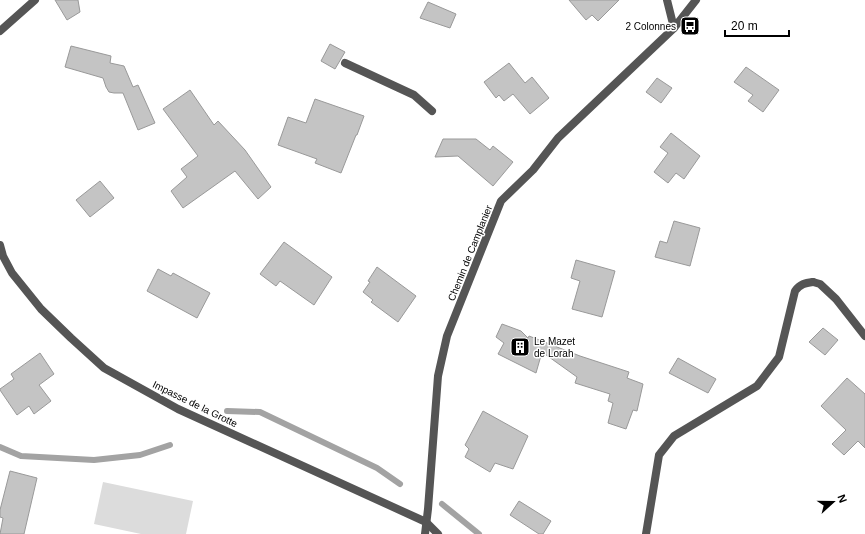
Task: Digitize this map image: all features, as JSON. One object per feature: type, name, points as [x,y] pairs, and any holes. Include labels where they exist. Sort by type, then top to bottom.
[{"type":"street","points":[[0,30],[35,0]]},
{"type":"street","points":[[667,0],[674,28]]},
{"type":"street","name":"Chemin de Camplanier","points":[[425,534],[438,376],[447,336],[502,201],[533,170],[558,138],[674,28],[696,0]]},
{"type":"street","points":[[345,63],[414,96],[432,111]]},
{"type":"street","name":"Impasse de la Grotte","points":[[0,245],[3,256],[12,273],[41,309],[104,368],[178,409],[426,522]]},
{"type":"street","points":[[646,534],[659,455],[674,436],[757,386],[779,357],[795,291],[800,285],[813,282],[820,284],[836,299],[865,336]]},
{"type":"street","points":[[426,522],[438,534]]},
{"type":"shaded area","points":[[103,482],[193,501],[186,534],[141,534],[94,524]]},
{"type":"building","points":[[55,0],[78,0],[80,12],[67,20]]},
{"type":"building","points":[[569,0],[619,0],[598,21],[592,15],[586,20]]},
{"type":"building","points":[[428,2],[456,14],[450,28],[420,18]]},
{"type":"building","points":[[330,44],[345,52],[335,69],[321,61]]},
{"type":"building","points":[[71,46],[111,56],[110,63],[124,66],[133,87],[138,85],[155,123],[138,130],[123,93],[109,92],[103,78],[65,67]]},
{"type":"building","points":[[509,63],[525,83],[532,77],[549,98],[530,114],[513,94],[504,101],[499,95],[496,98],[484,82]]},
{"type":"building","points":[[746,67],[779,90],[763,112],[748,101],[753,95],[734,82]]},
{"type":"building","points":[[657,78],[672,88],[661,103],[646,92]]},
{"type":"building","points":[[190,90],[214,125],[218,121],[245,150],[271,187],[258,199],[235,171],[183,208],[171,191],[187,177],[181,169],[198,156],[163,109]]},
{"type":"building","points":[[315,99],[364,116],[341,173],[315,163],[317,159],[278,145],[288,117],[306,123]]},
{"type":"building","points":[[671,133],[700,156],[684,179],[676,173],[668,183],[654,172],[668,153],[660,147]]},
{"type":"building","points":[[443,139],[476,139],[490,150],[493,146],[513,162],[493,186],[458,156],[435,157]]},
{"type":"building","points":[[100,181],[114,198],[90,217],[76,200]]},
{"type":"building","points":[[674,221],[700,228],[690,266],[655,257],[660,241],[667,243]]},
{"type":"building","points":[[284,242],[332,277],[314,305],[280,281],[276,286],[260,274]]},
{"type":"building","points":[[576,260],[615,271],[602,317],[572,309],[580,281],[571,278]]},
{"type":"building","points":[[377,267],[416,296],[398,322],[371,302],[373,300],[363,292],[370,282],[368,281]]},
{"type":"building","points":[[158,269],[171,276],[173,273],[210,293],[197,318],[147,291]]},
{"type":"building","points":[[502,324],[521,331],[528,338],[529,336],[580,356],[629,372],[627,378],[643,384],[637,411],[633,410],[626,429],[608,423],[613,403],[608,401],[610,394],[575,383],[577,377],[542,352],[536,373],[498,354],[504,343],[496,337]]},
{"type":"building","points":[[823,328],[838,340],[825,355],[809,342]]},
{"type":"building","points":[[40,353],[54,374],[39,385],[51,401],[34,414],[29,406],[17,415],[0,389],[14,379],[11,374]]},
{"type":"building","points":[[678,358],[716,379],[708,393],[669,373]]},
{"type":"building","points":[[847,378],[865,394],[865,448],[858,441],[844,455],[832,444],[846,430],[821,406]]},
{"type":"building","points":[[483,411],[528,436],[513,469],[495,463],[490,472],[465,457],[469,449],[465,445]]},
{"type":"building","points":[[10,471],[37,478],[24,534],[0,534],[3,518],[0,517],[0,510]]},
{"type":"building","points":[[519,501],[551,521],[543,534],[539,534],[510,515]]},
{"type":"waterway","points":[[227,411],[260,412],[377,468],[400,484]]},
{"type":"waterway","points":[[0,447],[21,456],[94,460],[140,455],[170,445]]},
{"type":"waterway","points":[[442,504],[479,534]]},
{"type":"place","name":"2 Colonnes","points":[[690,26]]},
{"type":"place","name":"Le Mazet de Lorah","points":[[520,347]]}]
